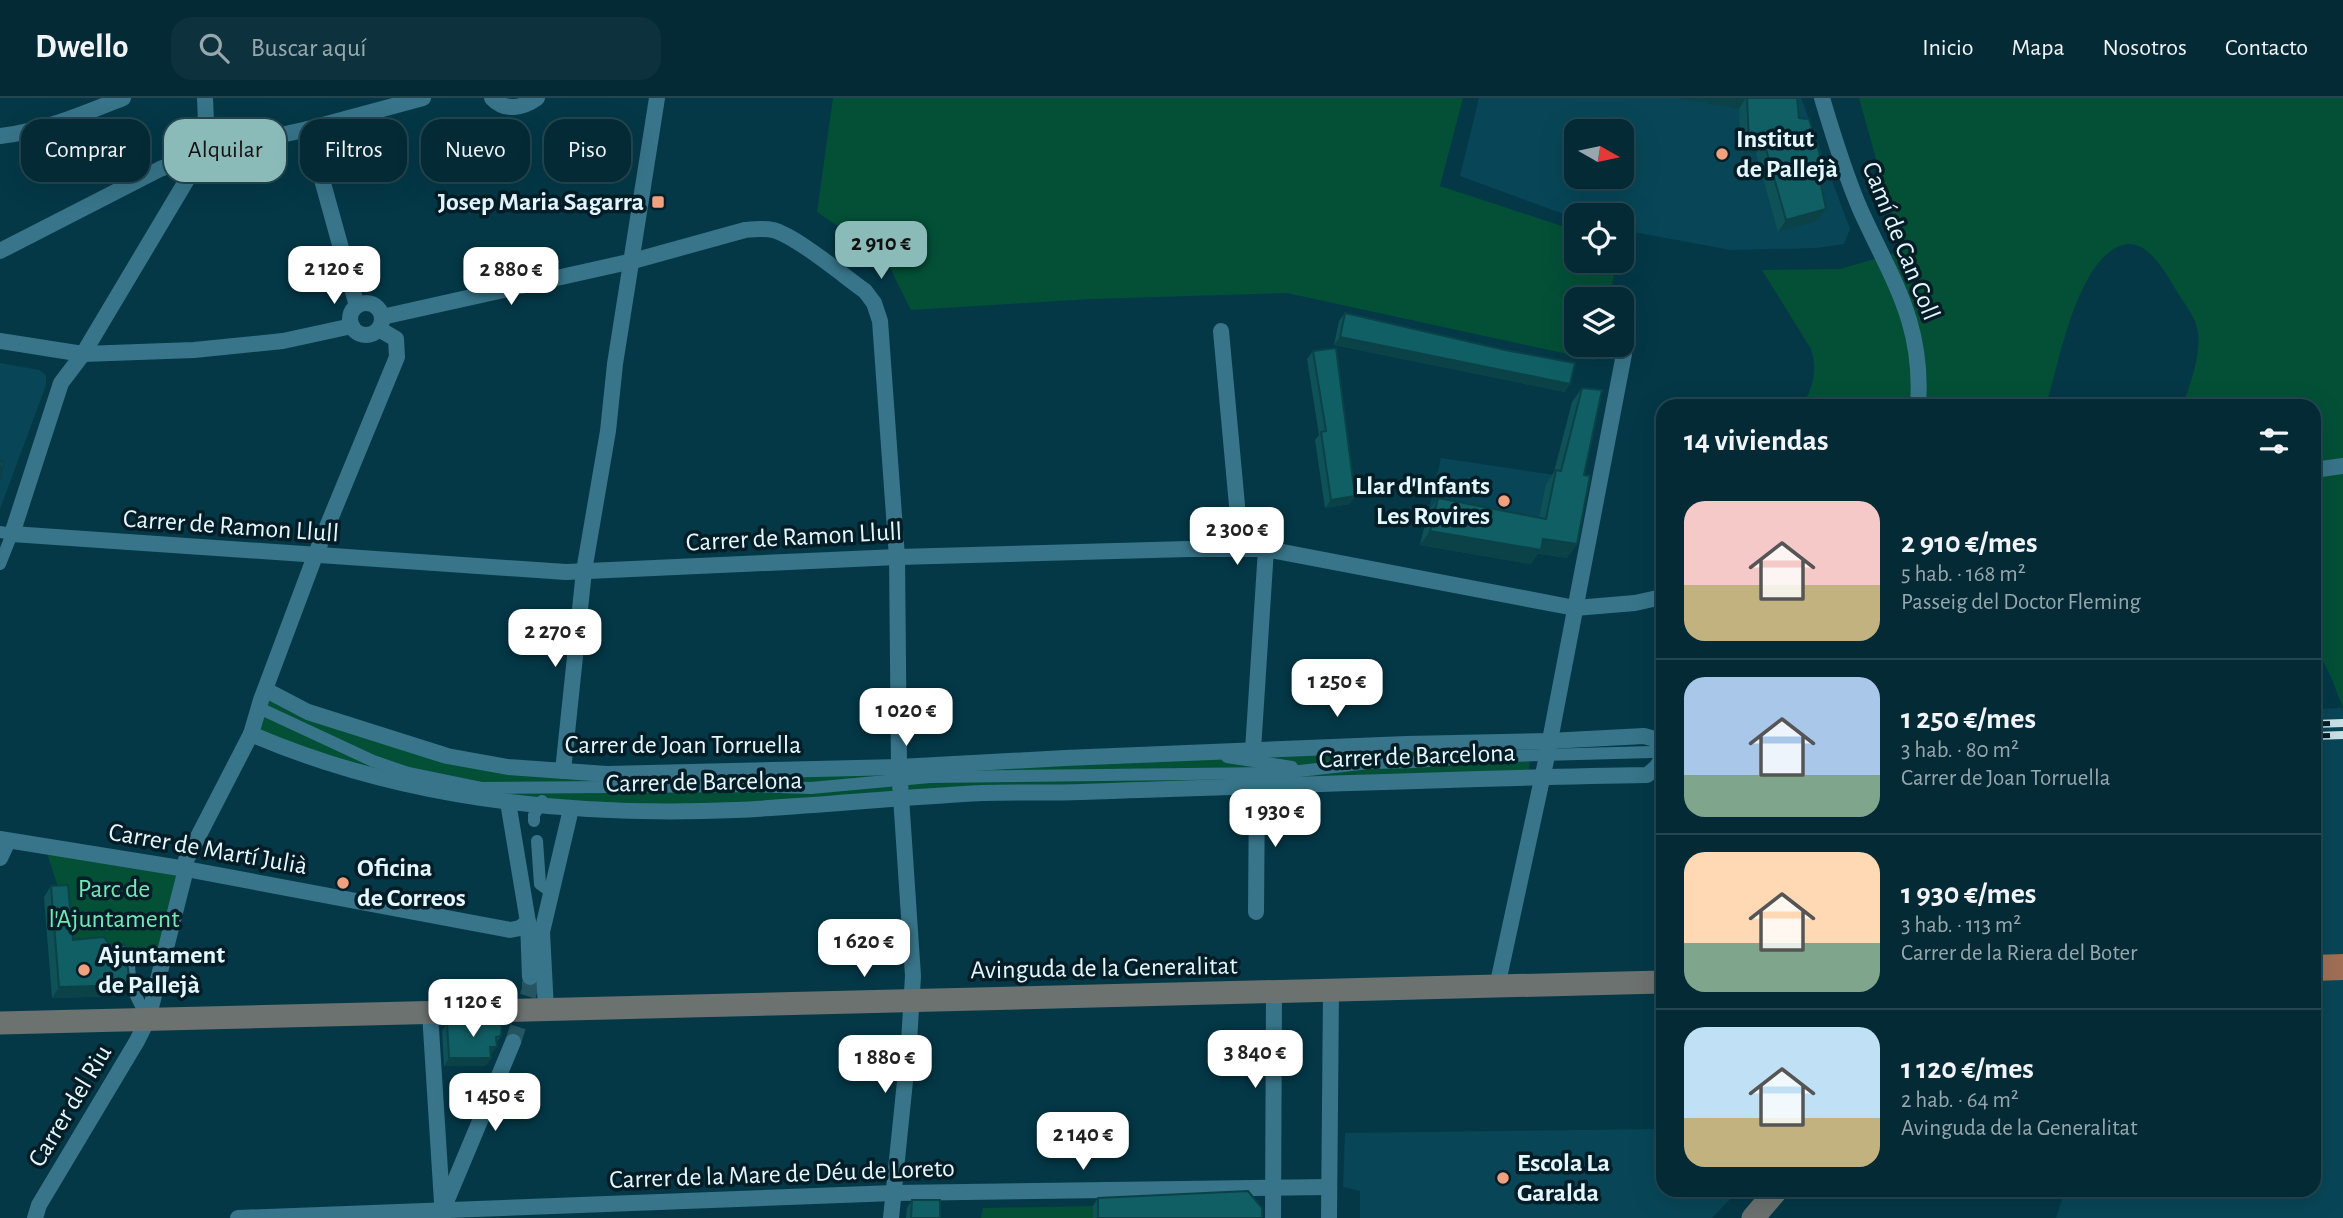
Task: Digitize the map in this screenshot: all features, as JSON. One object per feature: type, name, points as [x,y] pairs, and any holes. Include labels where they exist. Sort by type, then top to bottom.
[{"type":"main road","points":[[2321,968],[2343,967]]},
{"type":"main road","name":"Avinguda de la Generalitat","points":[[0,1023],[1656,982]]},
{"type":"main road","points":[[1753,1218],[1771,1197]]},
{"type":"street","points":[[0,136],[17,134],[73,118],[123,98]]},
{"type":"street","points":[[205,98],[207,119]]},
{"type":"street","points":[[345,119],[423,98]]},
{"type":"street","points":[[492,98],[509,108],[520,107],[537,98]]},
{"type":"street","points":[[563,771],[584,571],[608,431],[624,302],[633,261],[657,98]]},
{"type":"street","name":"Camí de Can Coll","points":[[1822,98],[1859,207],[1904,300],[1911,321],[1918,364],[1918,399]]},
{"type":"street","points":[[0,251],[164,167]]},
{"type":"street","points":[[0,564],[6,533],[61,383],[83,354],[186,182]]},
{"type":"street","points":[[323,182],[357,306]]},
{"type":"street","points":[[380,323],[377,307],[367,303],[357,306],[351,313],[352,326],[359,334],[370,335],[380,323],[760,228],[775,230],[790,238],[865,291],[874,303],[880,321],[897,557],[900,773],[913,976],[891,1218]]},
{"type":"street","name":"Carrer del Riu","points":[[35,1218],[39,1205],[148,1019],[186,860],[251,734],[315,556],[397,357],[396,340],[380,323]]},
{"type":"street","points":[[0,341],[83,354],[194,350],[283,341],[352,326]]},
{"type":"street","points":[[1221,331],[1241,549]]},
{"type":"street","points":[[1497,987],[1548,749],[1624,357]]},
{"type":"street","points":[[2321,469],[2343,466]]},
{"type":"street","name":"Carrer de Ramon Llull","points":[[6,533],[566,572],[897,557],[1266,549],[1575,608]]},
{"type":"street","points":[[1253,745],[1266,549]]},
{"type":"street","points":[[1575,608],[1635,603],[1656,598]]},
{"type":"street","name":"Carrer de Joan Torruella","points":[[266,690],[308,712],[447,756],[508,767],[607,774],[900,773],[1070,766],[1253,745],[1406,744],[1548,749]]},
{"type":"street","points":[[259,708],[373,761],[408,773],[534,797],[811,788],[900,773],[930,777],[1070,766],[1089,779],[1321,769],[1548,749],[1651,752]]},
{"type":"street","name":"Carrer de Barcelona","points":[[251,734],[293,753],[357,773],[439,793],[508,802],[534,797],[571,809],[734,810],[902,798],[1647,775],[1656,769]]},
{"type":"street","name":"Carrer de Barcelona","points":[[1548,749],[1644,736],[1656,740]]},
{"type":"street","points":[[1227,757],[1321,769]]},
{"type":"street","points":[[1256,912],[1257,785]]},
{"type":"street","points":[[508,802],[528,922],[530,977]]},
{"type":"street","points":[[546,1010],[542,932],[571,809]]},
{"type":"street","points":[[0,858],[4,840]]},
{"type":"street","name":"Carrer de Martí Julià","points":[[4,840],[186,869],[510,930],[520,928],[528,922]]},
{"type":"street","points":[[537,841],[540,884],[551,892]]},
{"type":"street","points":[[127,970],[148,1019]]},
{"type":"street","points":[[1329,1218],[1331,991]]},
{"type":"street","points":[[1273,1218],[1274,992]]},
{"type":"street","points":[[430,1013],[443,1214]]},
{"type":"street","points":[[443,1214],[513,1042]]},
{"type":"street","points":[[438,1140],[457,1150],[469,1147]]},
{"type":"street","name":"Carrer de la Mare de Déu de Loreto","points":[[238,1218],[443,1214],[894,1193],[1329,1187]]},
{"type":"shaded area","name":"Institut de Pallejà","points":[[1479,98],[1801,98],[1850,229],[1844,244],[1817,248],[1731,250],[1634,232],[1634,203],[1564,203],[1564,214],[1460,176]]},
{"type":"shaded area","points":[[0,363],[39,370],[46,375],[46,385],[0,509]]},
{"type":"shaded area","name":"Llar d'Infants Les Rovires","points":[[1441,458],[1554,475],[1567,558],[1420,545]]},
{"type":"shaded area","points":[[2343,708],[2343,1218],[2056,1218],[2063,1197],[2321,1197],[2321,709]]},
{"type":"shaded area","name":"Escola La Garalda","points":[[1656,1129],[1656,1197],[1732,1197],[1712,1218],[1360,1218],[1360,1191],[1343,1187],[1345,1133]]},
{"type":"green space","points":[[833,98],[1463,98],[1440,186],[1564,227],[1564,273],[1614,273],[1612,287],[1564,287],[1564,353],[1287,293],[1092,299],[911,310],[885,258],[817,212]]},
{"type":"green space","points":[[1859,98],[2343,98],[2343,708],[2321,657],[2321,399],[2184,399],[2199,342],[2195,321],[2153,256],[2136,245],[2127,244],[2117,247],[2102,258],[2090,275],[2071,319],[2048,399],[1806,399],[1813,378],[1811,349],[1762,270],[1840,269],[1902,251]]},
{"type":"green space","points":[[266,690],[447,756],[607,774],[1532,742],[1528,777],[734,810],[439,793],[251,734]]},
{"type":"green space","name":"Parc de l'Ajuntament","points":[[45,847],[186,869],[166,950],[131,949],[118,955],[66,959],[61,896]]},
{"type":"green space","points":[[1093,1206],[1093,1218],[981,1218],[983,1208]]},
{"type":"building","points":[[1747,98],[1797,98],[1799,118],[1809,119],[1827,178],[1820,179],[1826,209],[1786,220],[1764,142],[1749,142]]},
{"type":"building","points":[[1345,313],[1505,350],[1575,363],[1570,384],[1340,337]]},
{"type":"building","points":[[1336,348],[1355,496],[1331,500],[1321,432],[1326,431],[1313,351]]},
{"type":"building","points":[[1582,388],[1602,390],[1584,475],[1590,476],[1577,544],[1543,539],[1541,550],[1430,531],[1438,498],[1546,519],[1556,470],[1561,471]]},
{"type":"building","points":[[68,885],[73,940],[104,937],[109,944],[125,945],[130,985],[59,987],[51,886]]},
{"type":"building","points":[[502,1022],[501,1036],[496,1037],[497,1047],[490,1047],[491,1058],[449,1058],[447,1023]]},
{"type":"building","points":[[1248,1191],[1262,1208],[1262,1218],[1098,1218],[1098,1198]]},
{"type":"building","points":[[912,1200],[940,1200],[940,1218],[911,1218]]},
{"type":"tunnel","points":[[513,1042],[530,989],[530,977]]},
{"type":"railway","points":[[2321,724],[2343,723]]},
{"type":"railway","points":[[2321,736],[2343,735]]},
{"type":"place","name":"Institut de Pallejà","points":[[1722,154]]},
{"type":"place","name":"Josep Maria Sagarra","points":[[658,202]]},
{"type":"place","name":"Llar d'Infants Les Rovires","points":[[1504,501]]},
{"type":"place","name":"Oficina de Correos","points":[[343,883]]},
{"type":"place","name":"Ajuntament de Pallejà","points":[[84,970]]},
{"type":"place","name":"Escola La Garalda","points":[[1503,1178]]}]
